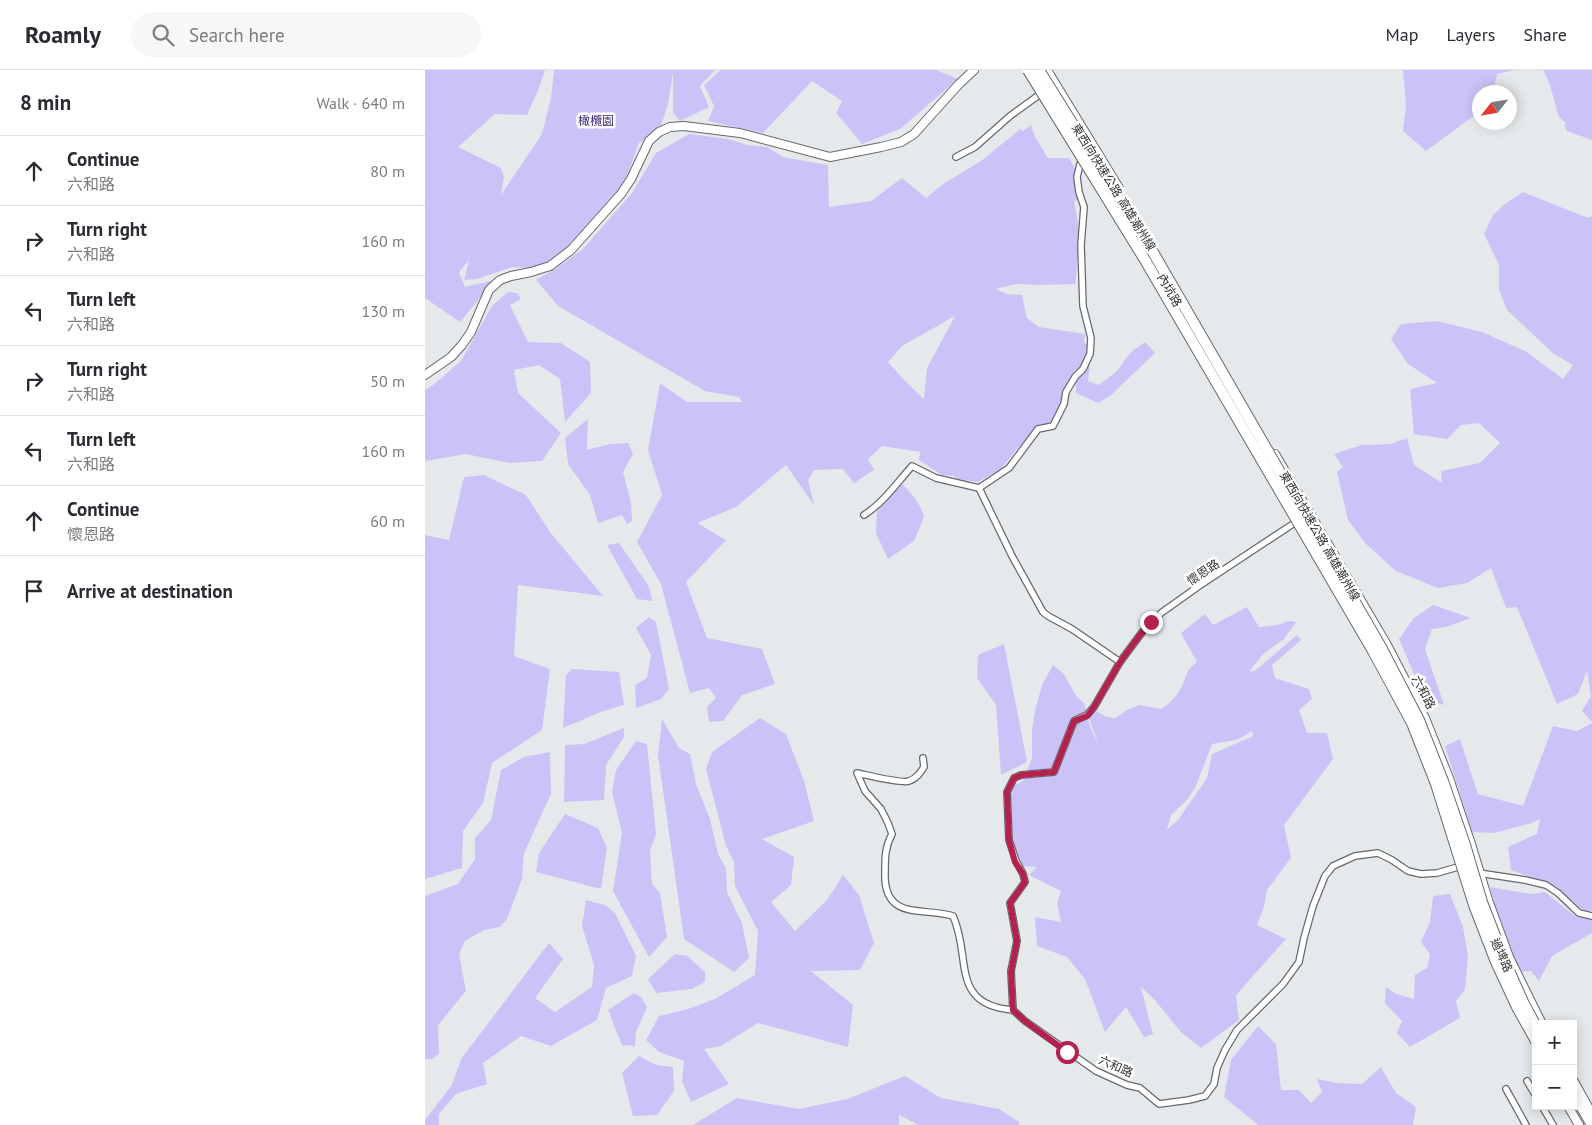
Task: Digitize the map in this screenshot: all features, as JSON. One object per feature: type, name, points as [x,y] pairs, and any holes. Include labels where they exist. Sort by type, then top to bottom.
[{"type":"highway","name":"東西向快速公路 高雄潮州線","points":[[1026,70],[1145,260],[1373,651],[1412,722],[1436,784],[1475,905],[1496,962],[1517,1008],[1532,1034]]},
{"type":"highway","name":"東西向快速公路 高雄潮州線","points":[[1039,70],[1154,254],[1381,647],[1419,720],[1440,772],[1482,902],[1504,960],[1533,1020]]},
{"type":"highway","points":[[1577,1099],[1592,1125]]},
{"type":"highway","points":[[1575,1110],[1584,1125]]},
{"type":"main road","points":[[425,375],[451,357],[462,345],[471,332],[489,290],[500,280],[550,266],[571,250],[621,194],[631,179],[649,141],[659,132],[670,127],[684,126],[740,133],[830,157],[881,148],[901,142],[914,134],[959,84],[975,70]]},
{"type":"main road","name":"內坑路","points":[[1026,70],[1039,95],[1146,270],[1294,523]]},
{"type":"main road","name":"內坑路","points":[[1047,70],[1161,259],[1310,513]]},
{"type":"main road","name":"六和路","points":[[1310,513],[1387,645],[1425,718],[1449,778],[1479,873]]},
{"type":"main road","points":[[1294,523],[1369,653],[1407,724],[1433,791],[1458,867]]},
{"type":"main road","name":"過埤路","points":[[1458,867],[1489,956],[1532,1040]]},
{"type":"main road","name":"過埤路","points":[[1479,873],[1509,957],[1540,1020]]},
{"type":"main road","points":[[1577,1087],[1592,1114]]},
{"type":"main road","points":[[1570,1110],[1579,1125]]},
{"type":"street","points":[[956,157],[975,147],[1039,95]]},
{"type":"street","points":[[864,515],[881,501],[912,466],[936,478],[979,488],[1009,468],[1039,429],[1053,426],[1064,404],[1067,392],[1090,354],[1091,338],[1083,306],[1081,245],[1084,207],[1077,177],[1081,164]]},
{"type":"street","points":[[923,758],[924,767],[917,776],[908,782],[857,772],[865,791],[885,816],[891,834],[886,844],[885,862],[888,897],[902,908],[953,916],[961,941],[969,987],[972,992],[984,1003],[1000,1009],[1013,1010],[1011,972],[1017,941],[1010,903],[1025,882],[1023,874],[1015,862],[1009,840],[1007,792],[1014,778],[1021,775],[1054,772],[1074,721],[1087,716],[1120,662],[1072,629],[1043,612],[1012,556],[979,488]]},
{"type":"street","name":"懷恩路","points":[[1120,662],[1143,631],[1161,613],[1310,513]]},
{"type":"street","name":"六和路","points":[[1013,1010],[1025,1021],[1096,1071],[1127,1085],[1140,1088],[1159,1104],[1205,1096],[1214,1084],[1217,1068],[1237,1030],[1283,984],[1299,962],[1313,906],[1325,876],[1333,866],[1355,856],[1379,853],[1408,871],[1421,874],[1437,873],[1458,867]]},
{"type":"street","points":[[1458,867],[1479,873],[1545,885],[1558,893],[1579,913],[1592,916]]},
{"type":"street","points":[[1527,1081],[1532,1089]]},
{"type":"street","points":[[1506,1088],[1526,1125]]},
{"type":"street","points":[[1544,1110],[1553,1125]]},
{"type":"green space","name":"橄欖園","points":[[425,70],[545,70],[527,115],[495,114],[458,147],[501,168],[504,177],[501,195],[542,134],[551,98],[554,70],[715,70],[700,86],[709,107],[680,121],[673,113],[673,73],[668,104],[660,129],[639,143],[625,181],[595,222],[554,260],[529,268],[512,267],[477,279],[464,280],[469,260],[459,272],[465,287],[495,280],[460,322],[425,298]]},
{"type":"green space","points":[[721,70],[936,70],[958,79],[900,129],[862,144],[836,113],[842,101],[812,81],[763,133],[708,121],[714,106],[704,85]]},
{"type":"green space","points":[[1403,70],[1515,70],[1497,74],[1495,85],[1472,85],[1472,117],[1426,151],[1403,131],[1406,105]]},
{"type":"green space","points":[[1543,70],[1592,70],[1592,140],[1567,131],[1564,125],[1566,123],[1559,117],[1549,82]]},
{"type":"green space","points":[[1031,125],[1035,137],[1048,158],[1069,158],[1075,169],[1078,200],[1074,201],[1079,228],[1076,284],[1016,284],[995,289],[1007,294],[1022,295],[1027,318],[1039,327],[1085,334],[1084,343],[1089,345],[1083,363],[1072,379],[1053,421],[1043,425],[1016,450],[1001,469],[978,482],[942,475],[919,460],[920,452],[882,446],[868,459],[874,470],[854,483],[843,469],[814,470],[808,480],[814,505],[786,465],[736,507],[697,523],[726,540],[686,582],[707,638],[762,649],[775,684],[742,695],[723,721],[709,722],[707,707],[716,698],[709,688],[690,693],[661,584],[637,542],[662,495],[648,450],[660,383],[687,402],[742,402],[739,397],[705,391],[558,306],[536,280],[583,249],[632,193],[656,153],[689,134],[767,147],[783,157],[828,165],[829,207],[871,201],[902,178],[926,198],[943,184],[981,161],[1020,129],[1023,131]],"holes":[[[955,316],[927,368],[924,399],[888,362],[902,346]]]},
{"type":"green space","points":[[1523,192],[1588,218],[1592,216],[1592,722],[1582,711],[1591,696],[1587,671],[1578,694],[1557,704],[1517,607],[1506,608],[1491,568],[1467,583],[1438,588],[1396,571],[1366,544],[1348,520],[1337,472],[1343,467],[1334,454],[1362,445],[1391,444],[1407,438],[1414,465],[1442,483],[1441,471],[1480,463],[1500,443],[1479,423],[1461,425],[1447,439],[1414,434],[1410,389],[1437,383],[1408,364],[1391,339],[1401,324],[1437,321],[1482,332],[1525,351],[1563,379],[1573,365],[1554,354],[1507,310],[1499,289],[1499,265],[1484,234],[1493,215]]},
{"type":"green space","points":[[508,292],[517,293],[521,299],[510,305],[528,342],[561,343],[590,362],[591,393],[565,422],[560,379],[539,365],[514,370],[518,393],[561,433],[542,461],[509,463],[466,454],[425,461],[425,390],[461,361],[492,306]]},
{"type":"green space","points":[[1145,342],[1155,353],[1110,396],[1098,403],[1076,393],[1076,381],[1090,365],[1088,381],[1099,385],[1116,372],[1131,352]]},
{"type":"green space","points":[[588,419],[587,450],[610,444],[628,443],[633,454],[623,472],[631,502],[632,521],[627,524],[622,515],[598,523],[590,495],[568,464],[565,438]]},
{"type":"green space","points":[[484,475],[526,495],[550,532],[603,596],[518,585],[514,656],[550,669],[542,730],[492,763],[483,803],[463,831],[462,868],[425,879],[425,535],[449,540],[464,477]]},
{"type":"green space","points":[[902,484],[915,499],[924,517],[914,541],[888,559],[876,533],[877,511]]},
{"type":"green space","points":[[619,543],[648,585],[653,601],[637,599],[607,545]]},
{"type":"green space","points":[[1433,605],[1471,618],[1446,627],[1432,629],[1425,649],[1444,705],[1425,699],[1399,639],[1414,618]]},
{"type":"green space","points":[[1247,607],[1259,627],[1278,625],[1288,621],[1296,622],[1284,639],[1263,654],[1250,672],[1256,670],[1297,635],[1301,640],[1272,665],[1275,678],[1309,689],[1312,699],[1299,710],[1307,733],[1327,733],[1333,759],[1284,825],[1291,858],[1267,890],[1264,907],[1257,925],[1286,939],[1236,995],[1239,1020],[1201,1048],[1181,1032],[1154,999],[1141,987],[1153,1034],[1144,1037],[1126,1007],[1105,1032],[1085,979],[1067,957],[1037,946],[1035,917],[1061,922],[1057,903],[1061,891],[1029,875],[1037,867],[1023,866],[1013,854],[1009,795],[1013,786],[1023,781],[1032,758],[1032,730],[1036,706],[1043,683],[1053,665],[1064,674],[1076,696],[1084,703],[1090,726],[1100,749],[1089,718],[1096,711],[1107,717],[1115,718],[1127,710],[1140,705],[1161,709],[1168,704],[1180,690],[1188,670],[1197,662],[1181,633],[1205,614],[1213,625]],"holes":[[[1252,731],[1253,736],[1212,754],[1207,778],[1178,820],[1167,830],[1171,815],[1187,800],[1196,786],[1212,744],[1237,740]]]},
{"type":"green space","points":[[649,617],[656,622],[669,689],[661,699],[636,708],[635,685],[647,678],[651,655],[636,628]]},
{"type":"green space","points":[[1004,644],[1027,762],[1001,775],[996,705],[977,678],[978,655]]},
{"type":"green space","points":[[572,669],[619,672],[624,705],[601,712],[563,728],[566,675]]},
{"type":"green space","points":[[760,718],[786,734],[804,781],[814,821],[762,839],[794,857],[791,885],[771,902],[795,931],[827,900],[843,875],[859,895],[874,943],[860,970],[811,971],[853,1005],[848,1047],[758,1023],[721,1046],[704,1049],[729,1084],[691,1102],[682,1081],[684,1061],[659,1052],[646,1040],[659,1016],[688,1009],[715,999],[755,975],[758,931],[735,886],[734,862],[726,846],[706,769],[712,752]]},
{"type":"green space","points":[[662,719],[679,748],[690,754],[696,784],[710,819],[718,854],[726,868],[727,892],[742,923],[749,958],[734,972],[684,939],[658,755]]},
{"type":"green space","points":[[1592,723],[1592,911],[1584,911],[1557,887],[1511,870],[1508,847],[1537,834],[1540,819],[1494,833],[1472,832],[1445,746],[1460,739],[1478,794],[1523,806],[1553,726],[1577,731]]},
{"type":"green space","points":[[624,728],[624,737],[606,765],[604,800],[564,802],[565,745],[584,744]]},
{"type":"green space","points":[[636,741],[647,744],[656,834],[650,851],[652,884],[660,893],[667,937],[649,957],[613,891],[622,833],[612,792],[616,770]]},
{"type":"green space","points":[[550,752],[551,794],[524,853],[522,879],[507,919],[500,927],[484,930],[465,941],[459,954],[466,991],[438,1025],[439,1054],[432,1059],[425,1059],[425,896],[458,884],[475,859],[475,838],[491,820],[501,770],[524,757]]},
{"type":"green space","points":[[565,814],[598,828],[607,848],[601,889],[536,872],[539,853]]},
{"type":"green space","points":[[1490,887],[1531,894],[1545,892],[1576,917],[1592,920],[1592,933],[1552,956],[1539,981],[1531,971],[1520,972],[1499,921]]},
{"type":"green space","points":[[1450,894],[1463,927],[1468,956],[1465,989],[1456,1001],[1460,1018],[1410,1047],[1397,1033],[1402,1021],[1385,1003],[1386,987],[1396,994],[1414,999],[1415,975],[1427,968],[1430,954],[1421,942],[1430,922],[1433,896]]},
{"type":"green space","points":[[586,900],[605,905],[615,913],[636,956],[632,976],[606,988],[597,1020],[551,1046],[521,1036],[483,1063],[487,1084],[456,1094],[439,1114],[439,1125],[425,1125],[425,1120],[452,1085],[461,1059],[549,943],[563,959],[535,998],[555,1012],[592,987],[594,965],[582,926]]},
{"type":"green space","points":[[675,954],[687,956],[705,972],[705,982],[692,989],[656,993],[648,979]]},
{"type":"green space","points":[[634,993],[641,997],[647,1007],[636,1032],[635,1046],[622,1045],[608,1010]]},
{"type":"green space","points":[[1258,1026],[1276,1044],[1281,1090],[1299,1090],[1311,1103],[1322,1092],[1317,1079],[1337,1083],[1362,1084],[1381,1067],[1396,1093],[1416,1107],[1413,1125],[1258,1125],[1224,1097],[1231,1060]]},
{"type":"green space","points":[[639,1056],[656,1065],[673,1067],[674,1091],[657,1115],[633,1116],[622,1073]]},
{"type":"green space","points":[[905,1076],[941,1098],[999,1109],[1019,1122],[1019,1125],[919,1125],[899,1115],[899,1125],[693,1125],[737,1098],[799,1109],[847,1099]]},
{"type":"route","points":[[1067,1052],[1013,1010],[1011,972],[1017,941],[1010,903],[1025,882],[1023,874],[1015,862],[1009,840],[1007,792],[1014,778],[1021,775],[1054,772],[1074,721],[1087,716],[1120,662],[1151,622]]}]
